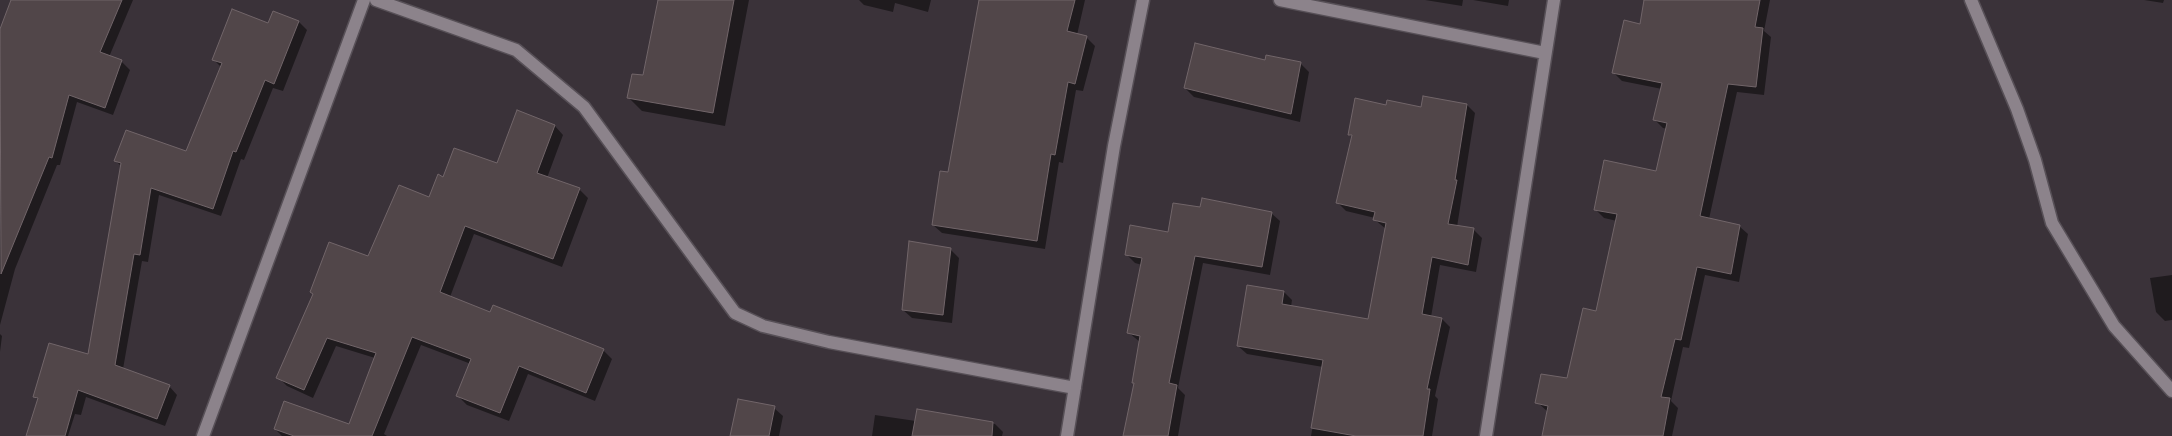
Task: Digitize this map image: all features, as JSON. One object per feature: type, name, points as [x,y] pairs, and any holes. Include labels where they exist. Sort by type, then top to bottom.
[{"type":"street","points":[[203,436],[364,0]]},
{"type":"street","points":[[376,0],[516,50],[584,107],[735,312],[763,326],[829,342],[1075,388]]},
{"type":"street","points":[[1067,436],[1114,146],[1143,0]]},
{"type":"street","points":[[1280,0],[1545,53]]},
{"type":"street","points":[[1486,436],[1554,0]]},
{"type":"street","points":[[1971,0],[2017,109],[2035,160],[2052,223],[2114,326],[2172,391]]},
{"type":"building","points":[[11,0],[122,0],[100,52],[122,60],[105,108],[69,95],[52,158],[49,157],[1,274],[0,29]]},
{"type":"building","points":[[658,0],[734,0],[713,113],[627,98],[632,74],[643,75]]},
{"type":"building","points":[[979,0],[1075,0],[1067,31],[1087,36],[1075,84],[1068,82],[1055,155],[1051,154],[1037,241],[932,225],[940,171],[948,172]]},
{"type":"building","points":[[1644,0],[1760,0],[1755,27],[1763,28],[1756,87],[1728,84],[1700,216],[1740,225],[1731,274],[1697,267],[1681,340],[1675,339],[1661,397],[1670,398],[1663,436],[1542,436],[1548,406],[1535,403],[1541,374],[1567,378],[1583,308],[1596,311],[1617,214],[1594,210],[1604,160],[1656,171],[1667,123],[1653,120],[1662,83],[1612,73],[1624,20],[1640,24]]},
{"type":"building","points":[[232,9],[268,23],[273,11],[299,21],[274,84],[265,80],[236,152],[233,151],[213,209],[151,188],[140,255],[134,254],[115,365],[170,385],[157,419],[78,390],[65,436],[26,436],[38,398],[33,397],[49,343],[88,354],[121,163],[114,161],[126,130],[186,151],[222,63],[212,60]]},
{"type":"building","points":[[1195,43],[1265,60],[1266,55],[1301,62],[1291,114],[1184,88]]},
{"type":"building","points":[[1423,96],[1467,104],[1455,180],[1457,180],[1448,224],[1474,228],[1468,265],[1432,257],[1422,314],[1442,318],[1427,389],[1430,389],[1423,436],[1356,436],[1311,428],[1323,360],[1237,346],[1247,285],[1284,291],[1282,304],[1368,319],[1386,223],[1373,220],[1375,212],[1336,203],[1352,135],[1348,135],[1355,98],[1386,105],[1387,100],[1421,107]]},
{"type":"building","points":[[517,110],[555,125],[537,173],[580,188],[553,259],[465,226],[440,292],[490,312],[493,305],[604,349],[586,393],[519,366],[500,413],[456,396],[471,359],[412,337],[372,436],[294,436],[274,429],[284,401],[349,424],[376,353],[327,338],[304,390],[276,378],[313,294],[310,292],[329,242],[368,256],[399,185],[429,197],[438,174],[443,177],[454,148],[497,163]]},
{"type":"building","points":[[1202,198],[1272,212],[1262,267],[1195,256],[1169,383],[1177,385],[1168,436],[1123,436],[1134,383],[1132,383],[1140,336],[1127,333],[1142,258],[1125,255],[1130,225],[1168,232],[1173,203],[1200,207]]},
{"type":"building","points":[[909,241],[951,248],[943,315],[902,310]]},
{"type":"building","points":[[738,399],[775,406],[769,436],[730,436]]},
{"type":"building","points":[[917,409],[993,422],[992,436],[912,436]]}]
